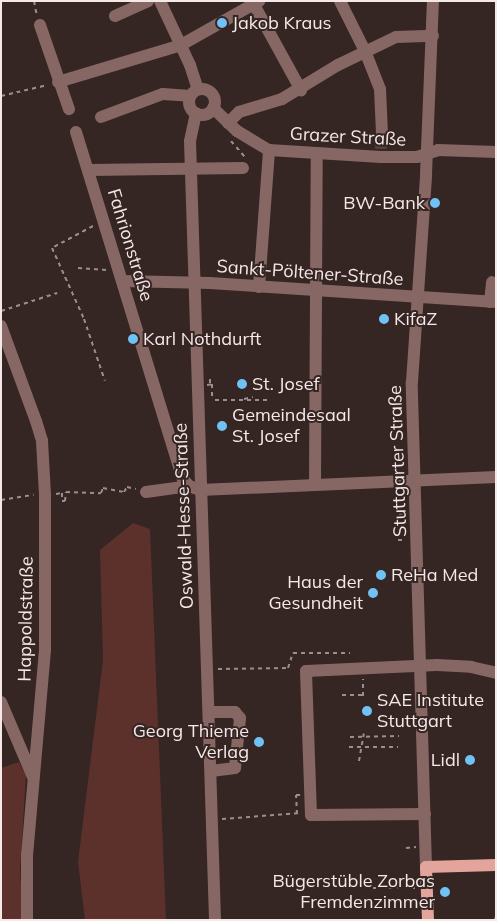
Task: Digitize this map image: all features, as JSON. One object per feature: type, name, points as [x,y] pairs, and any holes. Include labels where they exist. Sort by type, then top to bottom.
[{"type":"main road","points":[[426,867],[496,865]]},
{"type":"main road","name":"Stuttgarter Straße","points":[[426,867],[428,920]]},
{"type":"street","points":[[115,16],[148,1]]},
{"type":"street","points":[[100,117],[164,94],[194,93],[210,92],[215,100],[213,108],[204,114],[196,113],[190,108],[194,93],[181,46],[160,1]]},
{"type":"street","points":[[340,1],[365,51],[380,89],[382,133]]},
{"type":"street","name":"Stuttgarter Straße","points":[[426,867],[417,481],[412,382],[427,153],[433,1]]},
{"type":"street","points":[[58,82],[181,46],[255,2],[301,90]]},
{"type":"street","points":[[40,25],[58,82],[70,109]]},
{"type":"street","points":[[228,123],[239,112],[282,99],[301,90],[365,51],[400,36],[433,36]]},
{"type":"street","name":"Grazer Straße","points":[[213,108],[255,145],[269,150],[317,154],[381,153],[417,157],[438,150],[496,152]]},
{"type":"street","name":"Oswald-Hesse-Straße","points":[[196,113],[191,128],[195,282],[195,488],[208,669],[215,920]]},
{"type":"street","name":"Fahrionstraße","points":[[76,132],[182,479],[195,488]]},
{"type":"street","points":[[259,287],[269,150]]},
{"type":"street","points":[[315,485],[317,154]]},
{"type":"street","points":[[89,170],[191,168],[246,164]]},
{"type":"street","name":"Sankt-Pöltener-Straße","points":[[120,276],[493,302]]},
{"type":"street","points":[[492,282],[493,302]]},
{"type":"street","name":"Happoldstraße","points":[[1,326],[36,421],[44,462],[45,650],[27,854],[27,920]]},
{"type":"street","points":[[146,492],[195,488],[496,477]]},
{"type":"street","points":[[425,814],[311,815],[306,671],[422,665],[471,666],[496,673]]},
{"type":"street","points":[[1,702],[34,780]]},
{"type":"street","points":[[209,712],[235,712],[240,718],[235,768],[211,771]]},
{"type":"path","points":[[34,1],[40,25]]},
{"type":"path","points":[[1,96],[16,95],[58,82]]},
{"type":"path","points":[[228,138],[246,164]]},
{"type":"path","points":[[104,222],[74,234],[52,248],[84,319],[105,381]]},
{"type":"path","points":[[78,268],[120,276]]},
{"type":"path","points":[[1,311],[57,293]]},
{"type":"path","points":[[210,379],[214,400],[270,400]]},
{"type":"path","points":[[212,392],[216,391]]},
{"type":"path","points":[[244,399],[253,397]]},
{"type":"path","points":[[62,493],[62,501],[65,500],[66,492],[101,493],[103,488],[124,492],[127,487],[135,486],[137,492],[146,492]]},
{"type":"path","points":[[1,500],[37,495]]},
{"type":"path","points":[[398,514],[408,514]]},
{"type":"path","points":[[398,540],[409,540]]},
{"type":"path","points":[[208,669],[288,668],[293,653],[350,652]]},
{"type":"path","points":[[342,695],[363,696],[362,669]]},
{"type":"path","points":[[359,761],[364,733]]},
{"type":"path","points":[[350,738],[399,736]]},
{"type":"path","points":[[349,747],[398,747]]},
{"type":"path","points":[[212,819],[297,814],[296,795]]},
{"type":"path","points":[[357,881],[372,880],[373,888],[418,888]]},
{"type":"path","points":[[495,920],[496,916]]},
{"type":"shaded area","points":[[133,523],[150,529],[166,920],[85,920],[78,862],[103,660],[100,550]]},
{"type":"shaded area","points":[[19,762],[26,775],[20,870],[23,920],[1,920],[1,768]]},
{"type":"tunnel","points":[[381,149],[382,133]]},
{"type":"place","name":"Jakob Kraus","points":[[222,23]]},
{"type":"place","name":"BW-Bank","points":[[435,203]]},
{"type":"place","name":"KifaZ","points":[[384,319]]},
{"type":"place","name":"Karl Nothdurft","points":[[133,339]]},
{"type":"place","name":"St. Josef","points":[[242,384]]},
{"type":"place","name":"Gemeindesaal St. Josef","points":[[222,426]]},
{"type":"place","name":"ReHa Med","points":[[381,575]]},
{"type":"place","name":"Haus der Gesundheit","points":[[373,593]]},
{"type":"place","name":"SAE Institute Stuttgart","points":[[367,711]]},
{"type":"place","name":"Georg Thieme Verlag","points":[[259,742]]},
{"type":"place","name":"Lidl","points":[[470,760]]},
{"type":"place","name":"Bügerstüble Zorbas Fremdenzimmer","points":[[445,892]]}]
